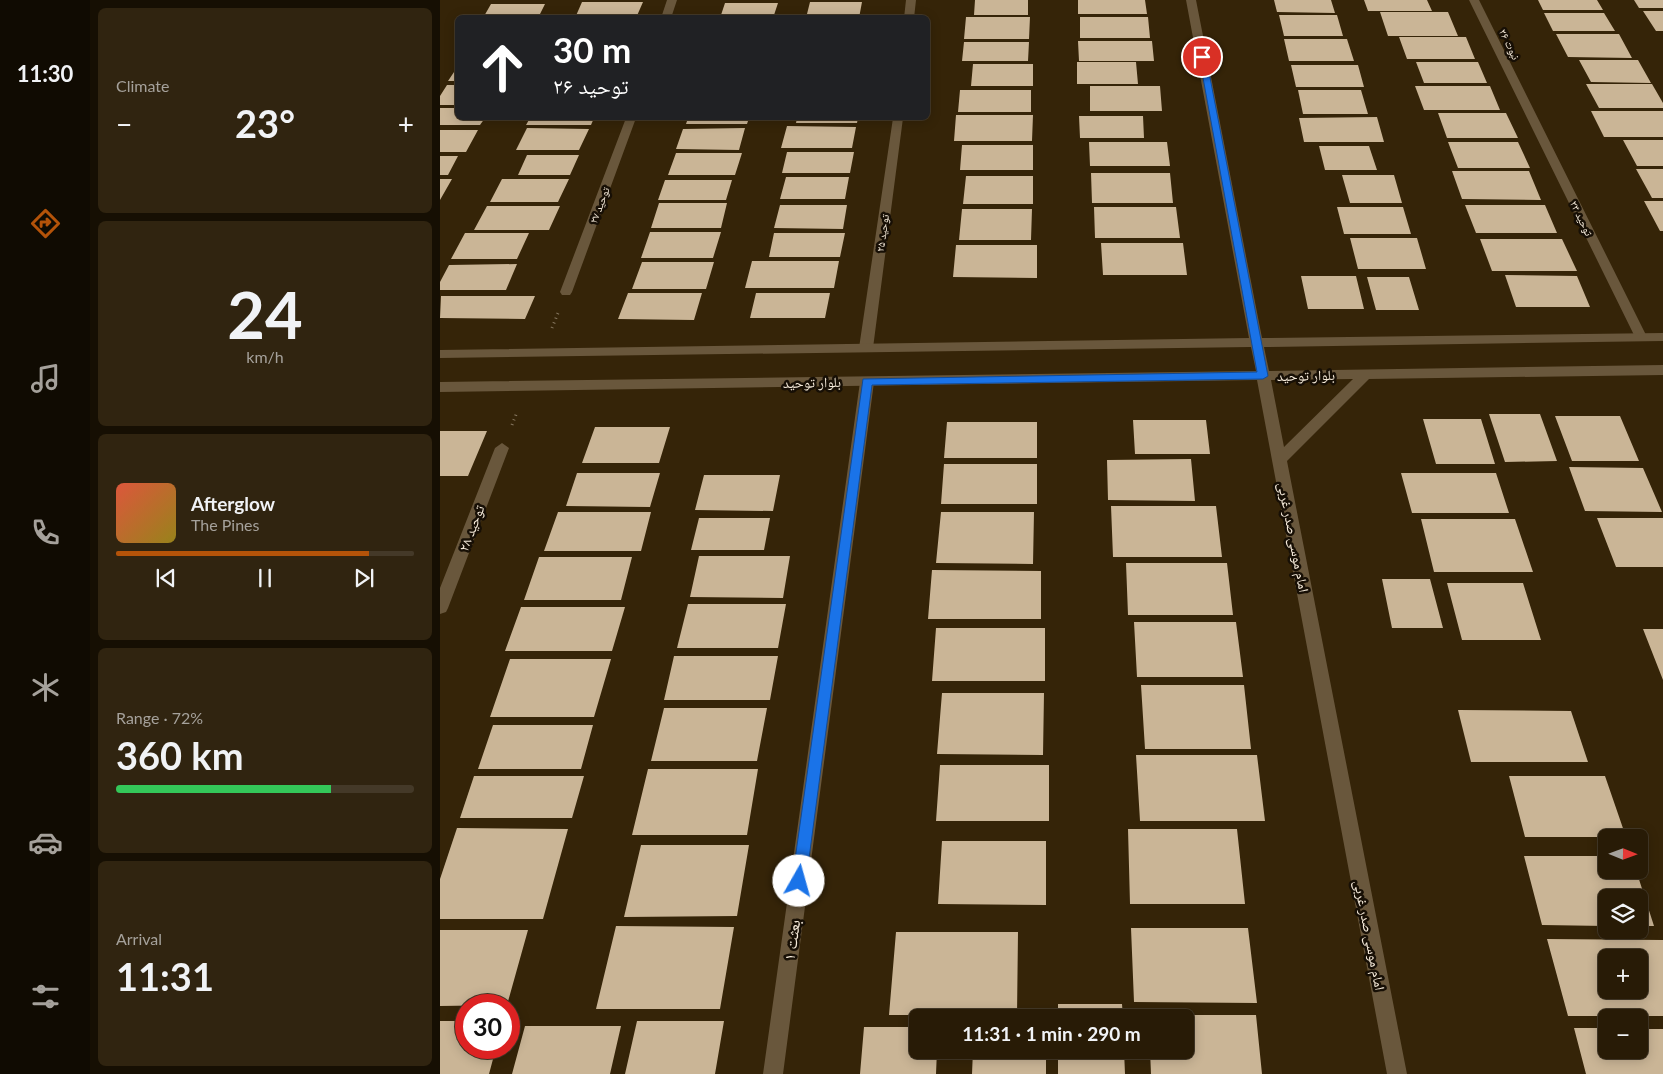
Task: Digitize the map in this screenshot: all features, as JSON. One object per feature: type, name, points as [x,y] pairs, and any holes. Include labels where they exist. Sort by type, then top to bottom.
[{"type":"street","points":[[667,15],[672,0]]},
{"type":"street","points":[[909,15],[911,0]]},
{"type":"street","name":"امام موسی صدر غربی","points":[[1191,0],[1397,1074]]},
{"type":"street","name":"نبوت ۲۶","points":[[1474,0],[1523,99]]},
{"type":"street","name":"توحید ۲۳","points":[[1523,99],[1641,337]]},
{"type":"street","name":"توحید ۲۷","points":[[566,292],[630,120]]},
{"type":"street","name":"توحید ۲۵","points":[[866,348],[898,120]]},
{"type":"street","points":[[440,354],[1663,337]]},
{"type":"street","name":"بلوار توحید","points":[[440,387],[1366,374],[1662,373]]},
{"type":"street","points":[[1279,460],[1366,374]]},
{"type":"street","name":"بعثت ۱","points":[[773,1074],[867,382]]},
{"type":"street","name":"توحید ۲۸","points":[[440,608],[502,448]]},
{"type":"path","points":[[544,352],[566,292]]},
{"type":"path","points":[[502,448],[528,386]]},
{"type":"building","points":[[975,0],[1028,0],[1028,15],[974,15]]},
{"type":"building","points":[[1078,0],[1145,0],[1147,14],[1078,14]]},
{"type":"building","points":[[1274,0],[1331,0],[1335,13],[1277,12]]},
{"type":"building","points":[[1364,0],[1427,0],[1432,11],[1368,11]]},
{"type":"building","points":[[1538,0],[1597,0],[1603,10],[1543,10]]},
{"type":"building","points":[[1634,0],[1663,0],[1663,8],[1639,8]]},
{"type":"building","points":[[582,2],[643,2],[637,15],[576,15]]},
{"type":"building","points":[[810,2],[862,2],[860,15],[807,15]]},
{"type":"building","points":[[725,3],[778,3],[774,15],[721,15]]},
{"type":"building","points":[[491,4],[545,4],[540,15],[485,15]]},
{"type":"building","points":[[1643,11],[1663,11],[1663,31],[1656,31]]},
{"type":"building","points":[[1380,12],[1448,12],[1458,36],[1388,36]]},
{"type":"building","points":[[1544,13],[1604,13],[1615,31],[1553,31]]},
{"type":"building","points":[[1279,15],[1337,15],[1343,36],[1284,36]]},
{"type":"building","points":[[966,17],[1030,17],[1029,39],[964,39]]},
{"type":"building","points":[[1080,17],[1148,17],[1150,38],[1080,38]]},
{"type":"building","points":[[1556,34],[1619,34],[1632,58],[1568,57]]},
{"type":"building","points":[[1399,37],[1466,37],[1475,59],[1407,59]]},
{"type":"building","points":[[1284,39],[1347,39],[1354,61],[1289,61]]},
{"type":"building","points":[[1078,41],[1152,41],[1154,61],[1079,61]]},
{"type":"building","points":[[964,42],[1029,42],[1028,61],[962,61]]},
{"type":"building","points":[[1579,60],[1638,60],[1651,83],[1591,82]]},
{"type":"building","points":[[1077,62],[1136,62],[1138,84],[1077,84]]},
{"type":"building","points":[[1416,62],[1478,62],[1487,83],[1424,83]]},
{"type":"building","points":[[973,64],[1033,64],[1033,86],[971,86]]},
{"type":"building","points":[[1291,65],[1358,65],[1364,87],[1296,87]]},
{"type":"building","points":[[455,70],[455,81],[448,81]]},
{"type":"building","points":[[1586,84],[1652,84],[1663,103],[1663,108],[1599,108]]},
{"type":"building","points":[[447,85],[455,85],[455,105],[440,105],[440,96]]},
{"type":"building","points":[[1090,86],[1160,86],[1162,111],[1090,111]]},
{"type":"building","points":[[1415,86],[1490,86],[1500,110],[1424,110]]},
{"type":"building","points":[[960,90],[1031,90],[1031,112],[958,112]]},
{"type":"building","points":[[1298,90],[1361,90],[1368,114],[1303,114]]},
{"type":"building","points":[[440,108],[455,108],[455,120],[484,120],[480,125],[440,125]]},
{"type":"building","points":[[1591,111],[1663,111],[1663,137],[1604,137]]},
{"type":"building","points":[[1438,113],[1506,113],[1518,138],[1447,138]]},
{"type":"building","points":[[956,115],[1033,115],[1032,141],[954,141]]},
{"type":"building","points":[[1079,116],[1143,116],[1144,138],[1080,138]]},
{"type":"building","points":[[1377,117],[1384,142],[1304,142],[1299,118]]},
{"type":"building","points":[[529,120],[593,120],[591,125],[526,125]]},
{"type":"building","points":[[687,120],[748,120],[747,124],[686,124]]},
{"type":"building","points":[[797,120],[858,120],[857,123],[796,123]]},
{"type":"building","points":[[787,126],[856,127],[852,148],[781,148]]},
{"type":"building","points":[[527,128],[589,129],[579,150],[516,150]]},
{"type":"building","points":[[745,128],[739,150],[676,149],[683,129]]},
{"type":"building","points":[[440,130],[478,130],[466,152],[440,152]]},
{"type":"building","points":[[1623,140],[1663,140],[1663,166],[1637,166]]},
{"type":"building","points":[[1089,142],[1167,142],[1170,166],[1090,166]]},
{"type":"building","points":[[1448,142],[1518,142],[1530,168],[1458,168]]},
{"type":"building","points":[[962,145],[1033,145],[1033,170],[960,170]]},
{"type":"building","points":[[1319,146],[1369,146],[1377,170],[1325,170]]},
{"type":"building","points":[[787,152],[854,152],[850,173],[782,173]]},
{"type":"building","points":[[676,153],[742,153],[735,175],[668,175]]},
{"type":"building","points":[[527,155],[579,155],[570,175],[518,175]]},
{"type":"building","points":[[440,156],[458,156],[448,175],[440,175]]},
{"type":"building","points":[[1636,169],[1663,169],[1663,198],[1652,198]]},
{"type":"building","points":[[1452,171],[1529,171],[1541,200],[1462,199]]},
{"type":"building","points":[[1091,173],[1170,173],[1173,203],[1092,203]]},
{"type":"building","points":[[1342,175],[1394,175],[1402,203],[1350,203]]},
{"type":"building","points":[[966,176],[1033,176],[1033,204],[963,204]]},
{"type":"building","points":[[786,177],[849,177],[845,199],[780,199]]},
{"type":"building","points":[[440,179],[452,179],[440,200]]},
{"type":"building","points":[[502,179],[569,179],[558,202],[490,202]]},
{"type":"building","points":[[665,180],[732,180],[726,200],[658,200]]},
{"type":"building","points":[[1644,201],[1663,201],[1663,231],[1660,231]]},
{"type":"building","points":[[659,203],[727,203],[721,228],[651,228]]},
{"type":"building","points":[[780,205],[847,205],[843,229],[774,228]]},
{"type":"building","points":[[1465,205],[1545,205],[1557,233],[1476,233]]},
{"type":"building","points":[[487,206],[560,206],[549,230],[474,230]]},
{"type":"building","points":[[1094,207],[1176,207],[1180,238],[1095,238]]},
{"type":"building","points":[[1337,207],[1403,207],[1411,234],[1344,234]]},
{"type":"building","points":[[962,209],[1032,209],[1031,240],[959,240]]},
{"type":"building","points":[[650,232],[721,232],[713,258],[641,258]]},
{"type":"building","points":[[465,233],[529,233],[517,259],[451,259]]},
{"type":"building","points":[[774,233],[845,233],[840,257],[769,257]]},
{"type":"building","points":[[1350,238],[1417,238],[1426,269],[1358,269]]},
{"type":"building","points":[[1480,239],[1562,239],[1577,271],[1492,271]]},
{"type":"building","points":[[1101,243],[1183,243],[1187,275],[1103,275]]},
{"type":"building","points":[[956,245],[1037,245],[1037,278],[953,277]]},
{"type":"building","points":[[752,261],[839,261],[834,288],[745,288]]},
{"type":"building","points":[[642,262],[714,262],[706,289],[632,289]]},
{"type":"building","points":[[517,264],[506,290],[440,290],[440,282],[449,265]]},
{"type":"building","points":[[1505,275],[1577,276],[1590,307],[1516,307]]},
{"type":"building","points":[[1301,276],[1356,276],[1364,309],[1308,309]]},
{"type":"building","points":[[1367,277],[1409,277],[1419,310],[1376,310]]},
{"type":"building","points":[[628,293],[702,293],[694,320],[618,319]]},
{"type":"building","points":[[756,293],[830,293],[825,318],[750,318]]},
{"type":"building","points":[[441,296],[535,296],[525,319],[440,318]]},
{"type":"building","points":[[1489,414],[1540,414],[1557,461],[1505,462]]},
{"type":"building","points":[[1555,416],[1620,416],[1639,461],[1572,461]]},
{"type":"building","points":[[1423,419],[1481,419],[1495,464],[1436,464]]},
{"type":"building","points":[[1133,420],[1206,420],[1210,454],[1135,454]]},
{"type":"building","points":[[947,422],[1037,422],[1037,458],[944,458]]},
{"type":"building","points":[[595,427],[670,427],[659,463],[582,463]]},
{"type":"building","points":[[440,431],[487,431],[468,476],[440,476]]},
{"type":"building","points":[[1191,459],[1195,501],[1108,500],[1107,460]]},
{"type":"building","points":[[944,464],[1037,464],[1037,504],[941,504]]},
{"type":"building","points":[[1569,467],[1643,468],[1662,512],[1585,511]]},
{"type":"building","points":[[577,473],[660,473],[650,507],[566,506]]},
{"type":"building","points":[[1401,473],[1496,473],[1509,513],[1412,513]]},
{"type":"building","points":[[704,475],[780,475],[773,511],[695,510]]},
{"type":"building","points":[[1111,506],[1216,506],[1222,557],[1113,557]]},
{"type":"building","points":[[558,512],[651,512],[641,551],[544,551]]},
{"type":"building","points":[[941,512],[1034,512],[1033,564],[936,563]]},
{"type":"building","points":[[699,518],[770,518],[764,550],[691,550]]},
{"type":"building","points":[[1597,518],[1663,518],[1663,567],[1616,567]]},
{"type":"building","points":[[1421,519],[1515,519],[1533,572],[1434,572]]},
{"type":"building","points":[[699,556],[790,556],[783,598],[690,597]]},
{"type":"building","points":[[539,557],[632,557],[621,600],[524,600]]},
{"type":"building","points":[[1126,563],[1227,563],[1233,615],[1128,615]]},
{"type":"building","points":[[932,570],[1041,571],[1041,619],[928,619]]},
{"type":"building","points":[[1382,579],[1430,579],[1443,628],[1392,628]]},
{"type":"building","points":[[1447,583],[1523,583],[1541,640],[1462,640]]},
{"type":"building","points":[[688,604],[786,604],[778,648],[677,648]]},
{"type":"building","points":[[521,607],[625,607],[612,651],[505,651]]},
{"type":"building","points":[[1134,622],[1236,622],[1243,677],[1137,677]]},
{"type":"building","points":[[936,628],[1045,628],[1045,681],[932,681]]},
{"type":"building","points":[[1643,629],[1663,629],[1663,680]]},
{"type":"building","points":[[674,656],[778,656],[770,700],[664,700]]},
{"type":"building","points":[[510,659],[611,659],[594,717],[490,717]]},
{"type":"building","points":[[1141,685],[1244,685],[1251,749],[1145,749]]},
{"type":"building","points":[[942,693],[1044,693],[1043,755],[937,754]]},
{"type":"building","points":[[664,708],[767,708],[757,761],[651,761]]},
{"type":"building","points":[[1458,710],[1571,711],[1588,762],[1471,762]]},
{"type":"building","points":[[493,725],[593,725],[581,769],[478,769]]},
{"type":"building","points":[[1136,755],[1257,755],[1265,821],[1140,821]]},
{"type":"building","points":[[940,765],[1049,765],[1049,821],[936,821]]},
{"type":"building","points":[[648,769],[758,769],[747,835],[632,835]]},
{"type":"building","points":[[474,776],[584,776],[572,818],[460,818]]},
{"type":"building","points":[[1509,776],[1605,776],[1623,829],[1598,829],[1598,837],[1525,837]]},
{"type":"building","points":[[457,828],[568,829],[543,919],[440,919],[440,879]]},
{"type":"building","points":[[1128,829],[1237,829],[1245,904],[1130,904]]},
{"type":"building","points":[[942,841],[1046,841],[1046,905],[938,904]]},
{"type":"building","points":[[641,845],[749,845],[737,916],[624,917]]},
{"type":"building","points":[[1524,856],[1598,856],[1598,879],[1639,879],[1642,889],[1598,889],[1598,926],[1542,925]]},
{"type":"building","points":[[1648,907],[1654,926],[1648,926]]},
{"type":"building","points":[[616,926],[734,927],[720,1009],[596,1009]]},
{"type":"building","points":[[1131,928],[1248,928],[1257,1003],[1134,1002]]},
{"type":"building","points":[[440,930],[528,930],[510,994],[455,994],[455,1006],[440,1006]]},
{"type":"building","points":[[896,932],[1018,932],[1017,1009],[909,1009],[909,1015],[889,1015]]},
{"type":"building","points":[[1547,939],[1663,940],[1663,1016],[1648,1016],[1648,1009],[1598,1009],[1598,1016],[1568,1016]]},
{"type":"building","points":[[1058,1004],[1122,1004],[1122,1009],[1058,1009]]},
{"type":"building","points":[[1194,1015],[1256,1015],[1262,1074],[1151,1074],[1150,1059],[1194,1059]]},
{"type":"building","points":[[440,1021],[455,1021],[455,1059],[493,1059],[489,1074],[440,1074]]},
{"type":"building","points":[[637,1021],[724,1021],[715,1074],[625,1074]]},
{"type":"building","points":[[525,1026],[621,1026],[610,1074],[512,1074],[516,1059],[520,1059],[520,1044]]},
{"type":"building","points":[[864,1027],[909,1027],[909,1059],[937,1059],[936,1074],[860,1074]]},
{"type":"building","points":[[1574,1028],[1598,1028],[1598,1059],[1648,1059],[1648,1029],[1663,1029],[1663,1074],[1586,1074]]},
{"type":"building","points":[[973,1059],[1046,1059],[1046,1074],[972,1074]]},
{"type":"building","points":[[1058,1059],[1124,1059],[1125,1074],[1058,1074]]},
{"type":"route","points":[[799,881],[867,382],[1263,376],[1202,57]]}]
